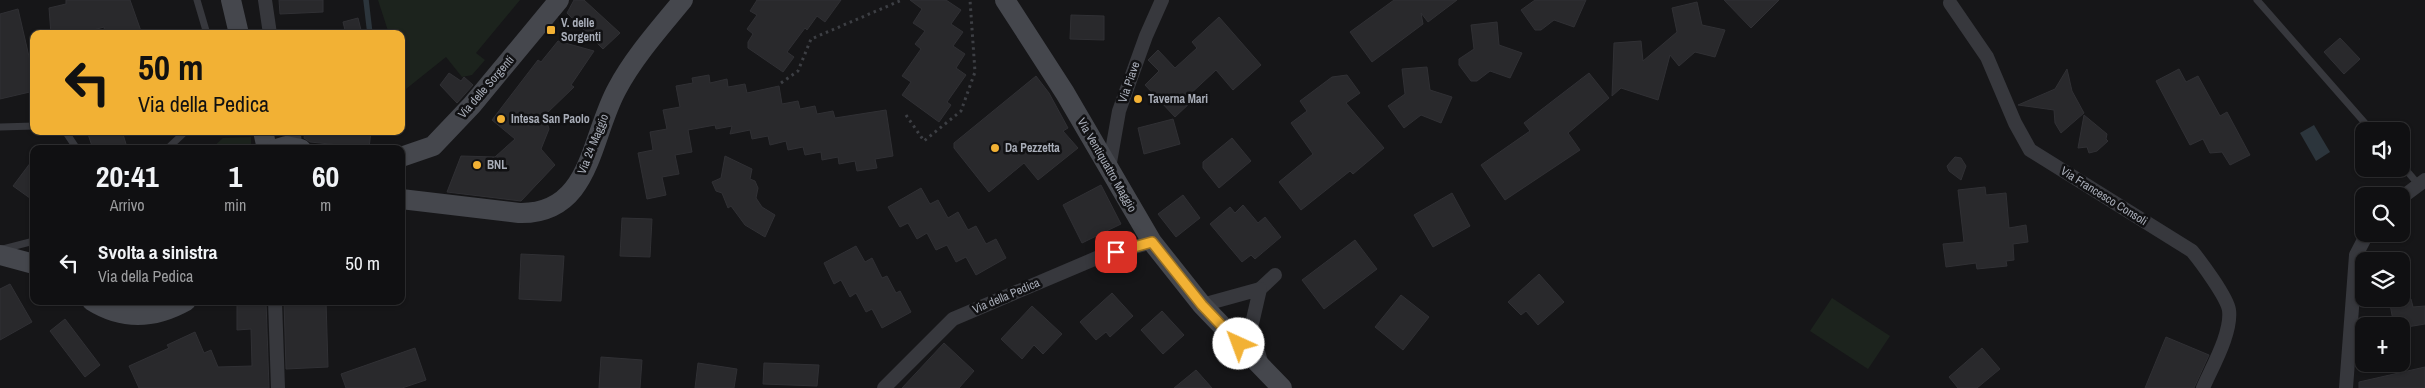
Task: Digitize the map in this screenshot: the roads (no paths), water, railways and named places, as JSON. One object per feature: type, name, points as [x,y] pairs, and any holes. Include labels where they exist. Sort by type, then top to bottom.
[{"type":"main road","points":[[231,0],[238,30]]},
{"type":"main road","name":"Via delle Sorgenti","points":[[405,156],[433,146],[472,105],[559,0]]},
{"type":"main road","name":"Via 24 Maggio","points":[[405,199],[519,213],[535,213],[557,206],[570,194],[584,170],[620,83],[683,0]]},
{"type":"main road","name":"Via Ventiquattro Maggio","points":[[1005,0],[1066,94],[1152,242],[1202,305],[1282,388]]},
{"type":"main road","points":[[0,255],[30,263]]},
{"type":"main road","points":[[100,305],[118,314],[136,317],[156,314],[177,305]]},
{"type":"street","points":[[265,0],[269,30]]},
{"type":"street","name":"Via Piave","points":[[1109,168],[1119,111],[1146,36],[1162,0]]},
{"type":"street","name":"Via Francesco Consoli","points":[[1950,3],[1987,57],[2014,123],[2030,150],[2192,251],[2205,266],[2229,310],[2226,334],[2204,388]]},
{"type":"street","points":[[2410,191],[2422,182]]},
{"type":"street","name":"Via della Pedica","points":[[884,388],[953,319],[1099,257],[1152,242]]},
{"type":"street","points":[[2346,388],[2356,254],[2363,242]]},
{"type":"street","points":[[1202,305],[1260,289],[1275,275]]},
{"type":"street","points":[[1260,289],[1251,328],[1264,371]]},
{"type":"street","points":[[275,305],[278,388]]},
{"type":"lane","points":[[197,0],[206,30]]},
{"type":"lane","points":[[2257,0],[2364,122]]},
{"type":"lane","points":[[0,127],[30,126]]},
{"type":"lane","points":[[171,145],[182,135]]},
{"type":"lane","points":[[2410,172],[2422,182]]},
{"type":"lane","points":[[0,250],[30,242]]},
{"type":"waterway","points":[[366,0],[370,30]]},
{"type":"place","name":"V. delle Sorgenti","points":[[551,30]]},
{"type":"place","name":"Taverna Mari","points":[[1138,99]]},
{"type":"place","name":"Intesa San Paolo","points":[[501,119]]},
{"type":"place","name":"Da Pezzetta","points":[[995,148]]},
{"type":"place","name":"BNL","points":[[477,165]]}]
